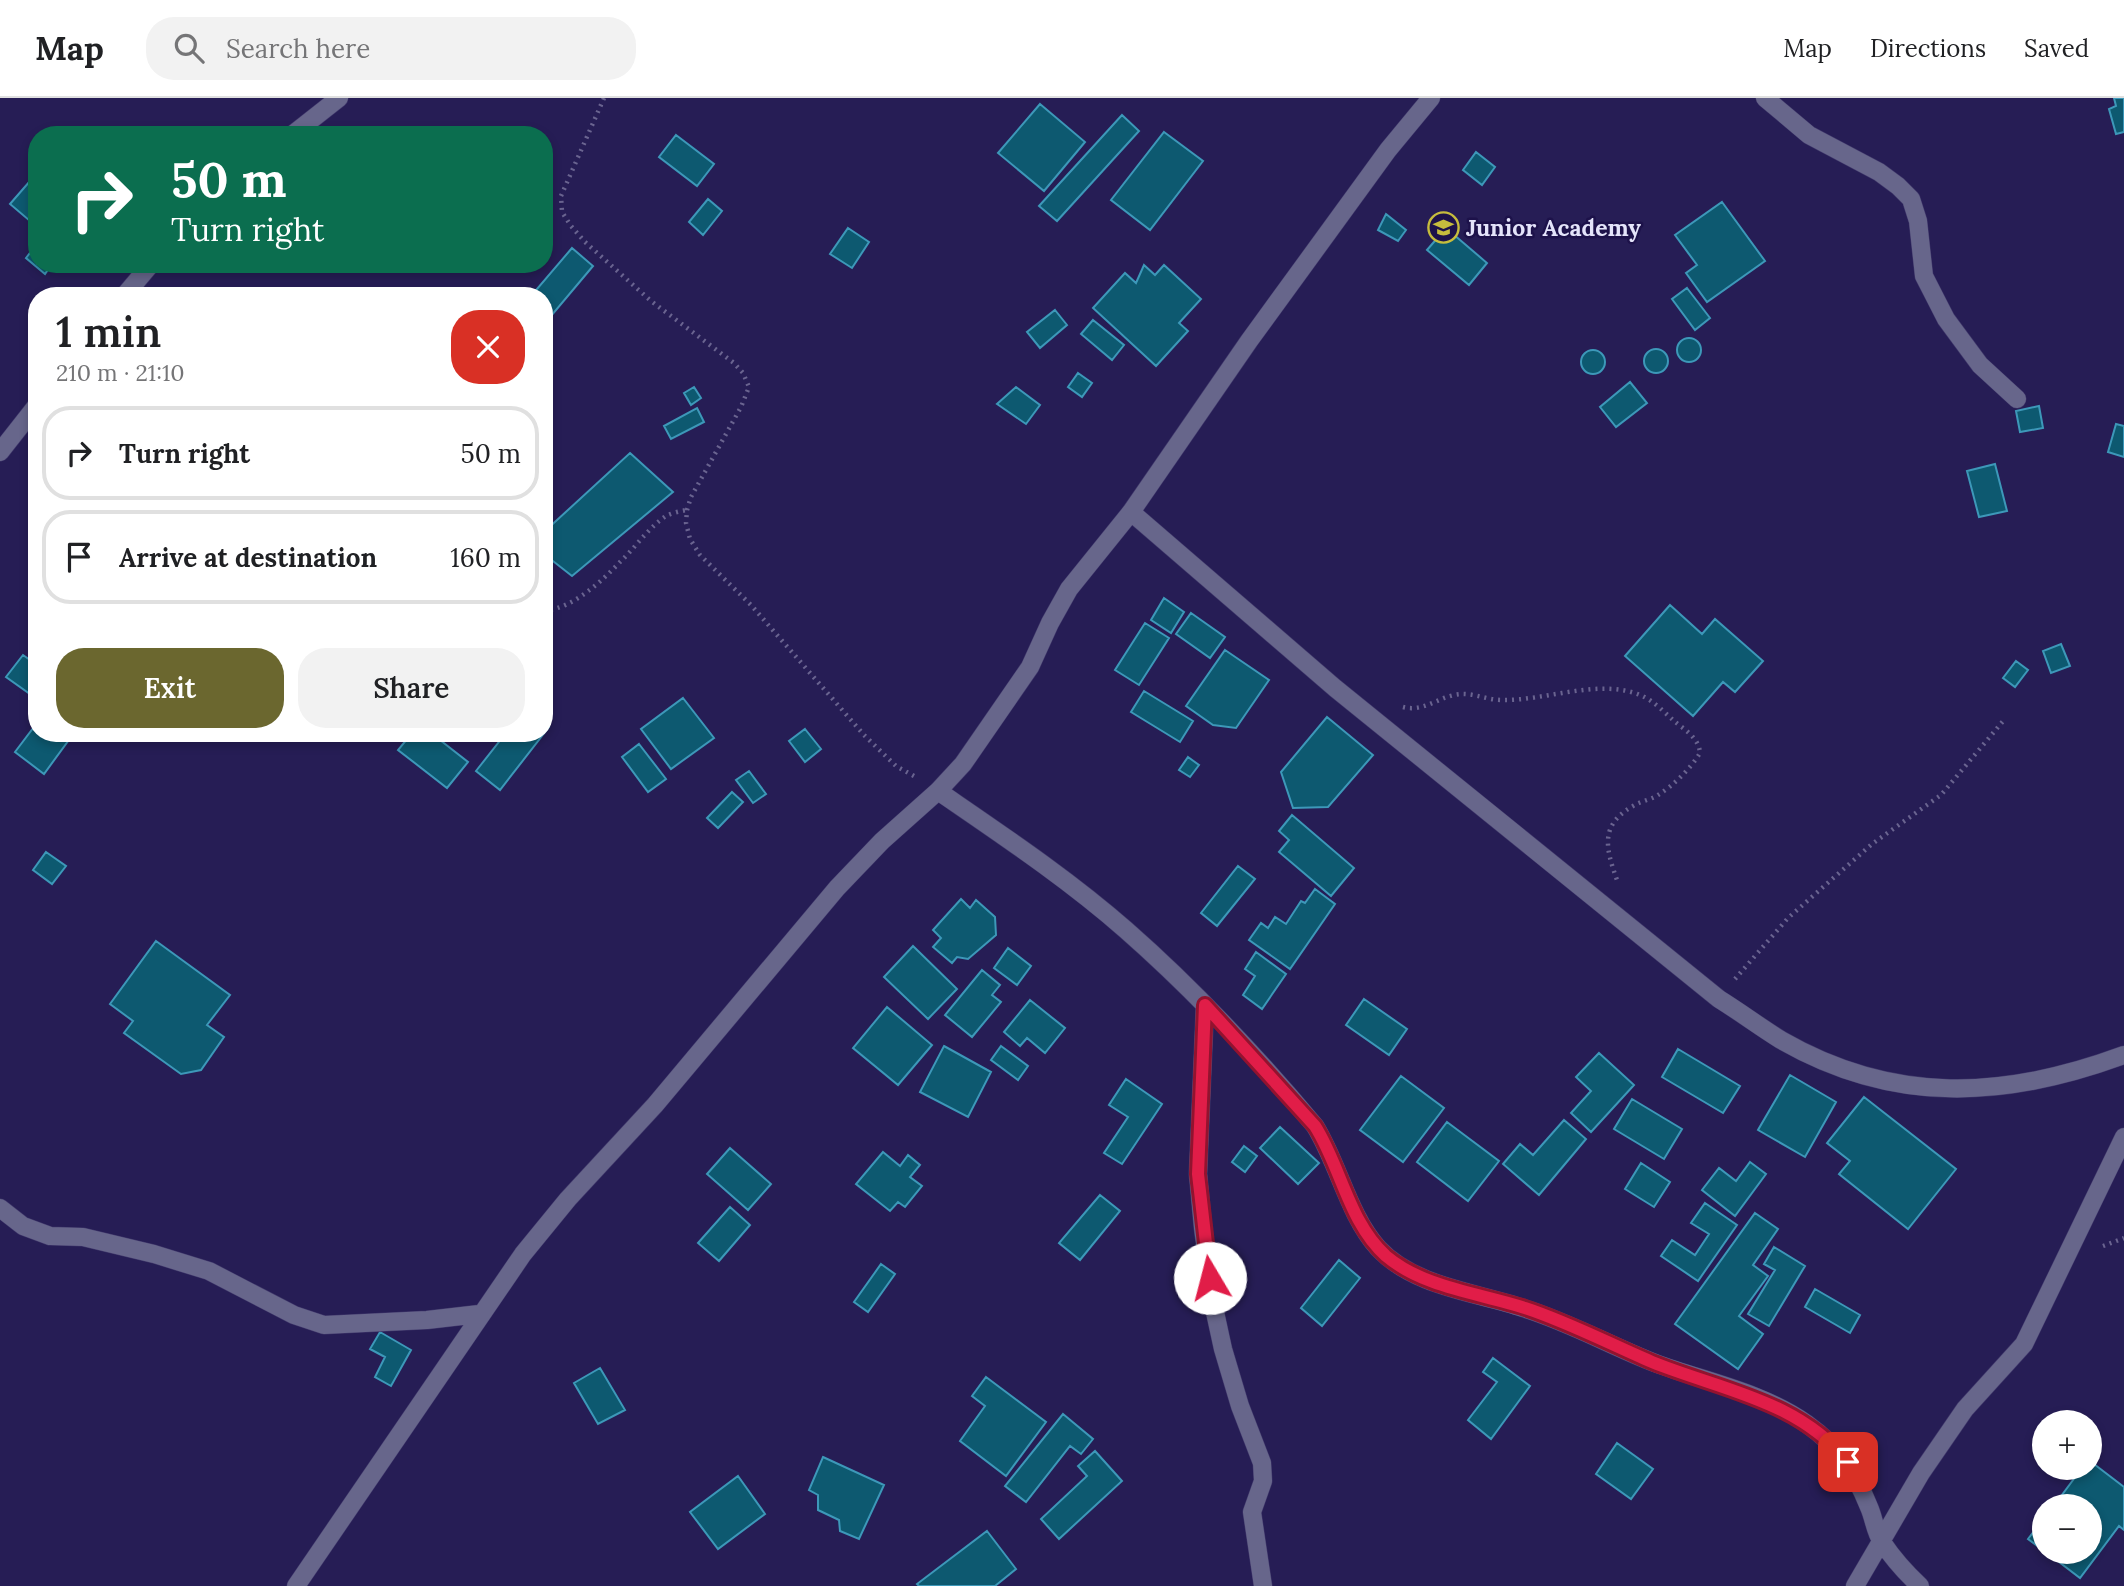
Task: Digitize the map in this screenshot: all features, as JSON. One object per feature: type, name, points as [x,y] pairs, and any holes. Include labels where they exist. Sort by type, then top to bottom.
[{"type":"street","points":[[303,126],[339,98]]},
{"type":"street","points":[[296,1586],[388,1449],[442,1375],[479,1314],[523,1254],[655,1105],[837,888],[963,764],[1030,667],[1050,622],[1069,589],[1131,512],[1265,318],[1388,150],[1431,98]]},
{"type":"street","points":[[1765,98],[1808,135],[1879,172],[1911,200],[1918,221],[1924,276],[1946,318],[1980,365],[2017,399]]},
{"type":"street","points":[[132,287],[143,273]]},
{"type":"street","points":[[0,452],[28,416]]},
{"type":"street","points":[[1131,512],[1335,688],[1719,999],[1782,1040],[1836,1066],[1897,1084],[1965,1090],[2056,1077],[2124,1055]]},
{"type":"street","points":[[937,791],[1078,891],[1127,931],[1205,1005],[1315,1126],[1327,1145],[1360,1222],[1377,1247],[1387,1256],[1422,1278],[1526,1308],[1653,1362],[1746,1393],[1785,1411],[1827,1439],[1848,1462],[1870,1510],[1880,1540],[1920,1586]]},
{"type":"street","points":[[1205,1005],[1198,1174],[1201,1215],[1213,1303],[1223,1349],[1240,1406],[1262,1463],[1263,1481],[1252,1512],[1263,1586]]},
{"type":"street","points":[[1855,1586],[1921,1473],[1965,1409],[2024,1344],[2124,1138]]},
{"type":"street","points":[[0,1208],[23,1226],[50,1236],[83,1237],[209,1271],[294,1315],[324,1325],[426,1320],[479,1314]]},
{"type":"path","points":[[604,98],[561,195],[562,212],[585,242],[621,276],[734,363],[743,373],[749,387],[741,407],[691,497],[687,510],[690,539],[700,555],[751,605],[864,735],[896,766],[937,791]]},
{"type":"path","points":[[553,609],[590,589],[620,562],[655,524],[669,514],[687,510]]},
{"type":"path","points":[[1396,705],[1408,709],[1426,707],[1453,695],[1469,694],[1500,701],[1606,688],[1643,696],[1657,707],[1694,737],[1700,753],[1659,795],[1633,805],[1613,822],[1607,842],[1608,854],[1618,882]]},
{"type":"path","points":[[1719,999],[1788,918],[1872,845],[1941,795],[2004,720]]},
{"type":"building","points":[[2114,98],[2124,98],[2124,132],[2116,134],[2109,109],[2116,106]]},
{"type":"building","points":[[1040,104],[1085,142],[1044,191],[998,153]]},
{"type":"building","points":[[1122,115],[1139,131],[1057,221],[1039,206]]},
{"type":"building","points":[[1164,132],[1203,161],[1150,230],[1111,200]]},
{"type":"building","points":[[676,135],[714,164],[697,186],[659,157]]},
{"type":"building","points":[[1476,152],[1495,167],[1482,185],[1463,170]]},
{"type":"building","points":[[28,183],[28,219],[10,204]]},
{"type":"building","points":[[708,199],[722,211],[703,235],[689,222]]},
{"type":"building","points":[[1722,202],[1765,261],[1707,302],[1686,273],[1697,265],[1675,235]]},
{"type":"building","points":[[1386,214],[1406,230],[1398,241],[1378,230]]},
{"type":"building","points":[[848,228],[869,242],[852,268],[830,254]]},
{"type":"building","points":[[1446,228],[1487,263],[1469,285],[1427,250]]},
{"type":"building","points":[[572,248],[593,266],[553,314],[553,287],[539,287]]},
{"type":"building","points":[[1144,265],[1155,275],[1164,265],[1201,299],[1179,323],[1188,331],[1156,366],[1093,308],[1125,273],[1136,283]]},
{"type":"building","points":[[1687,288],[1710,318],[1695,330],[1672,299]]},
{"type":"building","points":[[1055,310],[1067,325],[1040,348],[1027,332]]},
{"type":"building","points":[[1093,320],[1124,345],[1112,360],[1081,334]]},
{"type":"building","points":[[1689,338],[1700,345],[1701,350],[1694,361],[1689,362],[1678,355],[1677,350],[1684,339]]},
{"type":"building","points":[[1656,349],[1667,356],[1668,361],[1661,372],[1656,373],[1645,366],[1644,361],[1651,350]]},
{"type":"building","points":[[1593,350],[1604,357],[1605,362],[1598,373],[1593,374],[1582,367],[1581,362],[1588,351]]},
{"type":"building","points":[[1078,373],[1092,383],[1082,397],[1068,387]]},
{"type":"building","points":[[1630,382],[1647,403],[1616,427],[1600,407]]},
{"type":"building","points":[[694,387],[701,398],[691,405],[684,393]]},
{"type":"building","points":[[1016,387],[1040,405],[1026,424],[997,404]]},
{"type":"building","points":[[2039,406],[2043,428],[2020,432],[2016,411]]},
{"type":"building","points":[[697,408],[704,422],[671,439],[664,426]]},
{"type":"building","points":[[2116,424],[2124,426],[2124,457],[2108,452]]},
{"type":"building","points":[[630,453],[673,492],[572,576],[553,561],[553,524]]},
{"type":"building","points":[[1995,464],[2007,511],[1979,517],[1967,471]]},
{"type":"building","points":[[1164,598],[1184,612],[1171,633],[1151,620]]},
{"type":"building","points":[[1670,605],[1702,634],[1715,619],[1763,661],[1735,692],[1723,682],[1693,716],[1625,656]]},
{"type":"building","points":[[1191,613],[1225,637],[1210,658],[1176,634]]},
{"type":"building","points":[[1145,623],[1169,638],[1139,685],[1115,670]]},
{"type":"building","points":[[2061,644],[2070,666],[2051,673],[2043,651]]},
{"type":"building","points":[[1225,650],[1269,680],[1236,728],[1213,725],[1186,706]]},
{"type":"building","points":[[23,655],[28,659],[28,693],[6,677]]},
{"type":"building","points":[[2016,661],[2028,670],[2015,687],[2003,678]]},
{"type":"building","points":[[1144,691],[1193,721],[1180,742],[1131,712]]},
{"type":"building","points":[[683,698],[714,738],[671,769],[641,729]]},
{"type":"building","points":[[1327,717],[1373,755],[1328,807],[1293,808],[1281,772]]},
{"type":"building","points":[[805,729],[821,749],[805,762],[789,741]]},
{"type":"building","points":[[28,735],[28,742],[67,742],[44,774],[15,752]]},
{"type":"building","points":[[405,742],[442,742],[468,762],[447,788],[398,750]]},
{"type":"building","points":[[499,742],[537,742],[500,790],[476,771]]},
{"type":"building","points":[[639,744],[666,779],[648,792],[622,757]]},
{"type":"building","points":[[1188,757],[1199,765],[1190,777],[1179,770]]},
{"type":"building","points":[[749,771],[766,794],[753,803],[736,780]]},
{"type":"building","points":[[732,792],[743,802],[718,828],[707,818]]},
{"type":"building","points":[[1292,815],[1354,868],[1331,896],[1279,852],[1289,840],[1279,831]]},
{"type":"building","points":[[46,852],[66,866],[52,884],[33,870]]},
{"type":"building","points":[[1238,866],[1255,879],[1217,926],[1201,913]]},
{"type":"building","points":[[1315,889],[1335,904],[1290,969],[1249,940],[1261,923],[1268,928],[1275,917],[1286,924],[1301,901],[1305,903]]},
{"type":"building","points":[[961,899],[970,908],[976,900],[995,917],[996,935],[968,959],[957,957],[952,963],[933,947],[941,938],[933,930]]},
{"type":"building","points":[[156,941],[230,995],[207,1025],[224,1037],[201,1070],[181,1074],[124,1033],[133,1021],[110,1004]]},
{"type":"building","points":[[913,946],[957,989],[928,1019],[884,977]]},
{"type":"building","points":[[1008,948],[1031,966],[1017,985],[994,968]]},
{"type":"building","points":[[1256,952],[1286,974],[1262,1009],[1243,995],[1255,976],[1245,969]]},
{"type":"building","points":[[982,970],[1000,985],[992,995],[1001,1002],[972,1037],[945,1015]]},
{"type":"building","points":[[1364,999],[1407,1029],[1389,1055],[1346,1025]]},
{"type":"building","points":[[1030,1000],[1065,1028],[1045,1053],[1027,1038],[1020,1046],[1004,1032]]},
{"type":"building","points":[[887,1007],[932,1045],[898,1085],[853,1048]]},
{"type":"building","points":[[944,1046],[991,1072],[968,1117],[920,1092]]},
{"type":"building","points":[[1001,1046],[1028,1066],[1018,1080],[991,1060]]},
{"type":"building","points":[[1678,1049],[1740,1086],[1723,1113],[1662,1077]]},
{"type":"building","points":[[1599,1053],[1634,1085],[1591,1132],[1571,1113],[1591,1091],[1576,1077]]},
{"type":"building","points":[[1790,1075],[1836,1102],[1805,1157],[1758,1130]]},
{"type":"building","points":[[1401,1076],[1444,1108],[1403,1162],[1360,1130]]},
{"type":"building","points":[[1126,1079],[1162,1104],[1122,1164],[1104,1153],[1128,1117],[1109,1105]]},
{"type":"building","points":[[1864,1097],[1956,1169],[1908,1229],[1839,1174],[1850,1161],[1827,1143]]},
{"type":"building","points":[[1632,1099],[1682,1129],[1664,1159],[1614,1129]]},
{"type":"building","points":[[1564,1120],[1586,1139],[1539,1195],[1503,1164],[1520,1144],[1533,1155]]},
{"type":"building","points":[[1447,1122],[1499,1161],[1468,1201],[1417,1162]]},
{"type":"building","points":[[1280,1127],[1319,1163],[1298,1184],[1260,1148]]},
{"type":"building","points":[[1244,1146],[1257,1156],[1245,1172],[1232,1162]]},
{"type":"building","points":[[730,1148],[771,1184],[748,1210],[707,1174]]},
{"type":"building","points":[[883,1152],[900,1166],[908,1155],[920,1165],[910,1177],[922,1186],[905,1207],[898,1202],[890,1211],[856,1184]]},
{"type":"building","points":[[1750,1162],[1766,1174],[1735,1216],[1702,1190],[1719,1168],[1736,1181]]},
{"type":"building","points":[[1641,1163],[1670,1182],[1654,1207],[1625,1189]]},
{"type":"building","points":[[1100,1195],[1120,1211],[1080,1260],[1059,1243]]},
{"type":"building","points":[[1705,1203],[1737,1225],[1698,1281],[1661,1256],[1672,1240],[1695,1255],[1709,1234],[1691,1223]]},
{"type":"building","points":[[730,1207],[750,1225],[719,1261],[698,1243]]},
{"type":"building","points":[[1755,1213],[1778,1229],[1753,1265],[1768,1276],[1739,1316],[1763,1334],[1738,1369],[1675,1324]]},
{"type":"building","points":[[1774,1247],[1805,1266],[1769,1326],[1748,1314],[1775,1270],[1764,1264]]},
{"type":"building","points":[[1339,1260],[1360,1278],[1322,1326],[1301,1308]]},
{"type":"building","points":[[881,1264],[895,1274],[868,1312],[854,1302]]},
{"type":"building","points":[[1815,1289],[1860,1315],[1850,1333],[1805,1307]]},
{"type":"building","points":[[380,1332],[411,1350],[391,1386],[375,1377],[385,1357],[370,1349]]},
{"type":"building","points":[[1493,1358],[1530,1386],[1491,1439],[1468,1420],[1497,1382],[1483,1372]]},
{"type":"building","points":[[600,1368],[625,1410],[598,1424],[574,1383]]},
{"type":"building","points":[[986,1377],[1046,1422],[1006,1476],[960,1441],[985,1406],[972,1396]]},
{"type":"building","points":[[1063,1414],[1093,1439],[1081,1454],[1070,1446],[1026,1502],[1005,1486]]},
{"type":"building","points":[[1617,1443],[1653,1469],[1631,1499],[1596,1474]]},
{"type":"building","points":[[1095,1451],[1122,1481],[1059,1539],[1041,1519],[1087,1476],[1078,1466]]},
{"type":"building","points":[[823,1457],[884,1485],[859,1539],[840,1531],[839,1520],[818,1510],[818,1495],[809,1490]]},
{"type":"building","points":[[2102,1470],[2124,1487],[2124,1530],[2119,1526],[2102,1549],[2102,1494],[2063,1494],[2073,1480],[2102,1480]]},
{"type":"building","points":[[738,1476],[765,1514],[718,1549],[690,1512]]},
{"type":"building","points":[[987,1531],[1016,1569],[995,1586],[917,1584]]},
{"type":"building","points":[[2062,1564],[2090,1564],[2080,1578]]},
{"type":"place","name":"Junior Academy","points":[[1443,228]]},
{"type":"route","points":[[1210,1278],[1198,1174],[1205,1005],[1315,1126],[1327,1145],[1360,1222],[1377,1247],[1398,1265],[1422,1278],[1526,1308],[1653,1362],[1759,1398],[1805,1423],[1827,1439],[1848,1462]]}]
